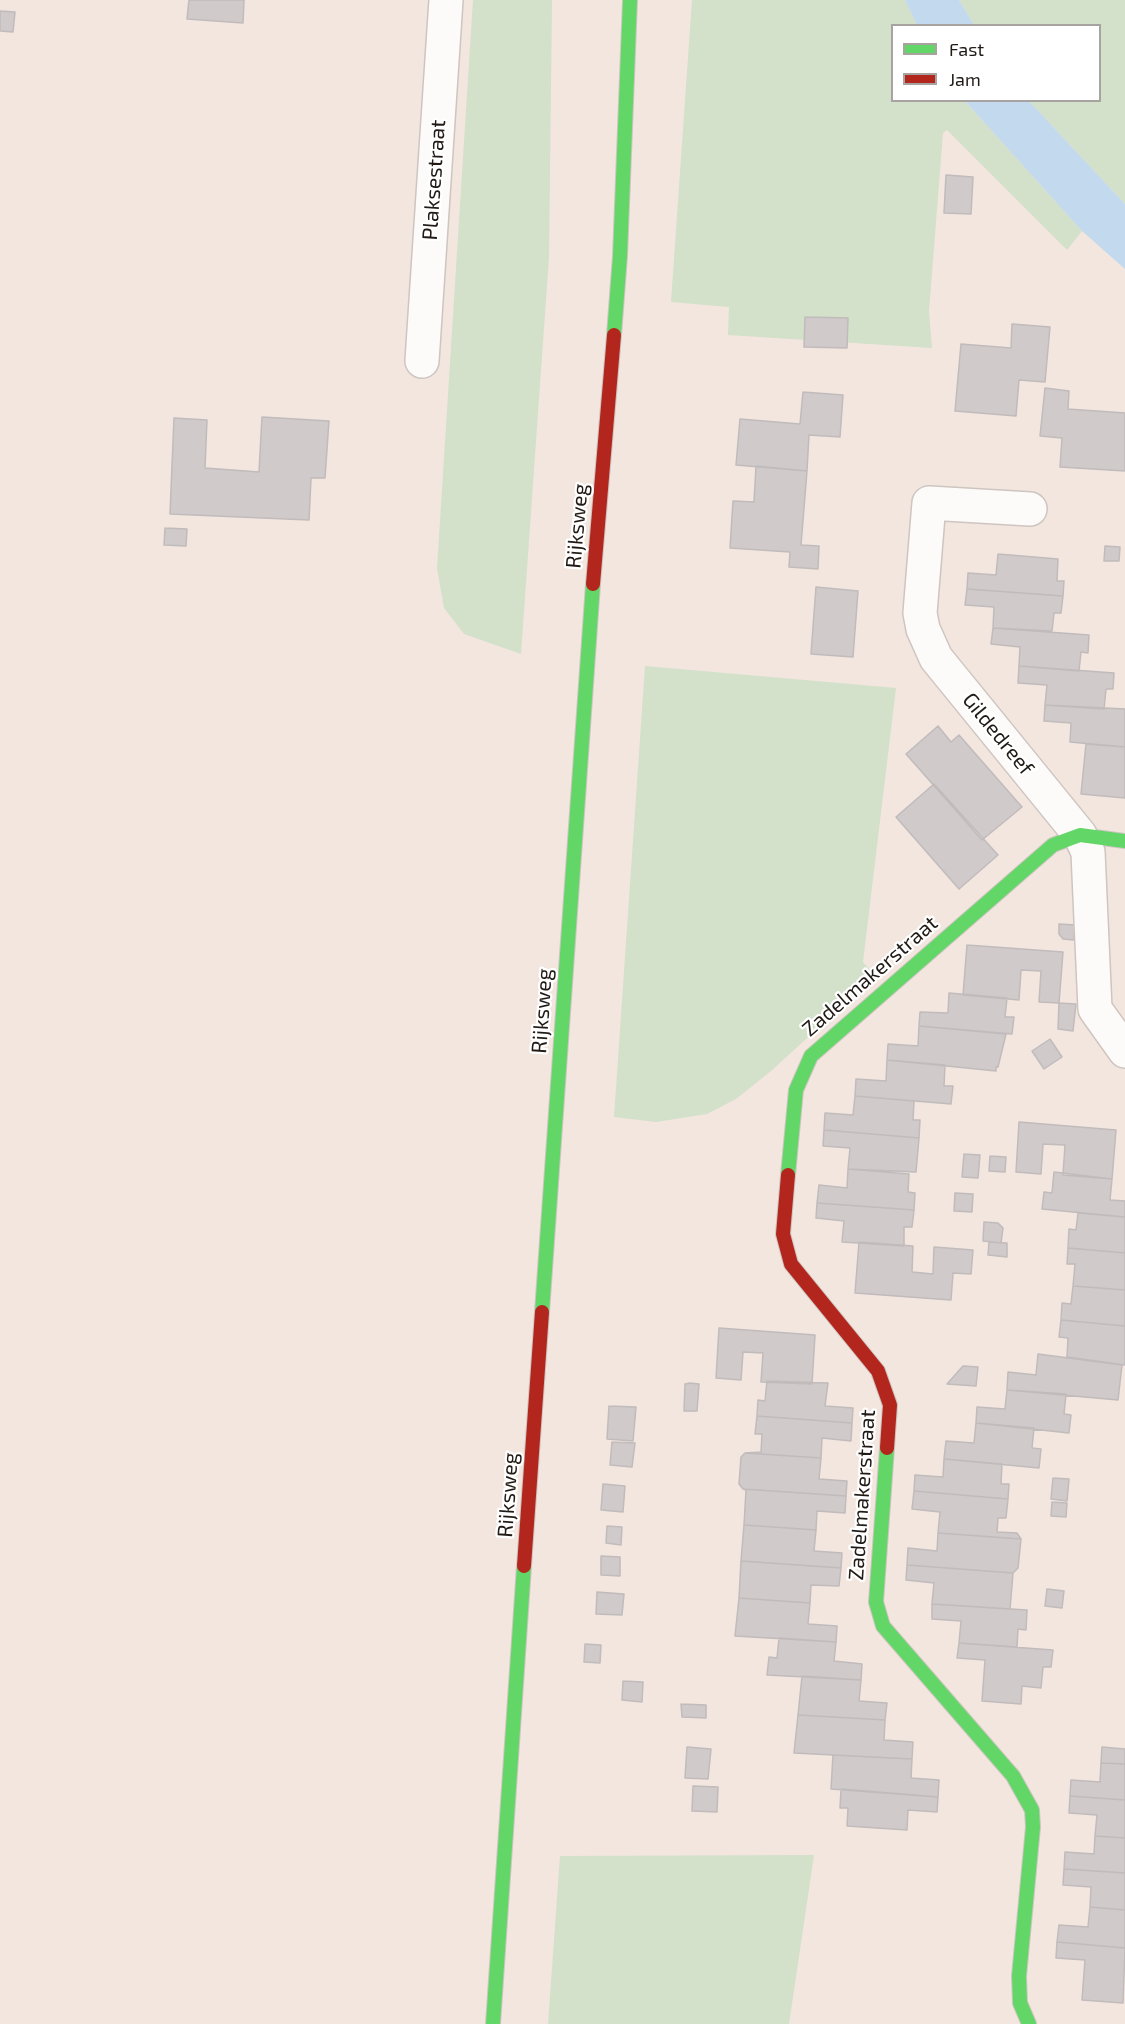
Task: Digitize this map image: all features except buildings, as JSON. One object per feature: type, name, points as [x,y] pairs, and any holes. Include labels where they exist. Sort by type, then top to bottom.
[{"type":"street","name":"Plaksestraat","points":[[422,361],[446,0]]},
{"type":"street","name":"Rijksweg","points":[[493,2024],[583,707],[620,256],[630,0]]},
{"type":"street","name":"Gildedreef","points":[[1030,509],[929,503],[920,613],[923,629],[936,657],[1080,835],[1088,852],[1095,1009],[1125,1051]]},
{"type":"street","name":"Zadelmakerstraat","points":[[1029,2024],[1020,2003],[1019,1976],[1033,1827],[1032,1810],[1012,1776],[883,1626],[876,1602],[890,1405],[888,1396],[878,1371],[791,1264],[783,1234],[796,1090],[811,1056],[1053,845],[1080,835],[1125,841]]},
{"type":"green space","points":[[473,0],[552,0],[549,257],[521,654],[464,634],[444,608],[437,568]]},
{"type":"green space","points":[[692,0],[905,0],[917,24],[891,24],[891,102],[966,102],[1082,231],[1067,250],[947,130],[943,133],[929,311],[932,348],[728,335],[729,307],[671,302]]},
{"type":"green space","points":[[959,0],[1125,0],[1125,204],[1030,102],[1101,102],[1101,24],[973,24]]},
{"type":"green space","points":[[645,666],[896,688],[863,962],[875,976],[771,1071],[736,1099],[707,1114],[656,1122],[614,1117]]},
{"type":"green space","points":[[814,1855],[789,2024],[548,2024],[560,1856]]},
{"type":"water","points":[[905,0],[959,0],[973,24],[917,24]]},
{"type":"water","points":[[966,102],[1030,102],[1125,204],[1125,269],[1082,231]]},
{"type":"traffic: fast","points":[[614,335],[620,256],[630,0]]},
{"type":"traffic: fast","points":[[542,1312],[593,584]]},
{"type":"traffic: fast","points":[[788,1175],[796,1090],[811,1056],[1053,845],[1080,835],[1125,841]]},
{"type":"traffic: fast","points":[[887,1448],[876,1602],[883,1626],[1013,1776],[1032,1810],[1033,1827],[1019,1976],[1020,2003],[1029,2024]]},
{"type":"traffic: fast","points":[[493,2024],[524,1566]]},
{"type":"traffic: jam","points":[[593,584],[614,335]]},
{"type":"traffic: jam","points":[[788,1175],[783,1234],[791,1264],[878,1371],[890,1405],[887,1448]]},
{"type":"traffic: jam","points":[[524,1566],[542,1312]]}]
